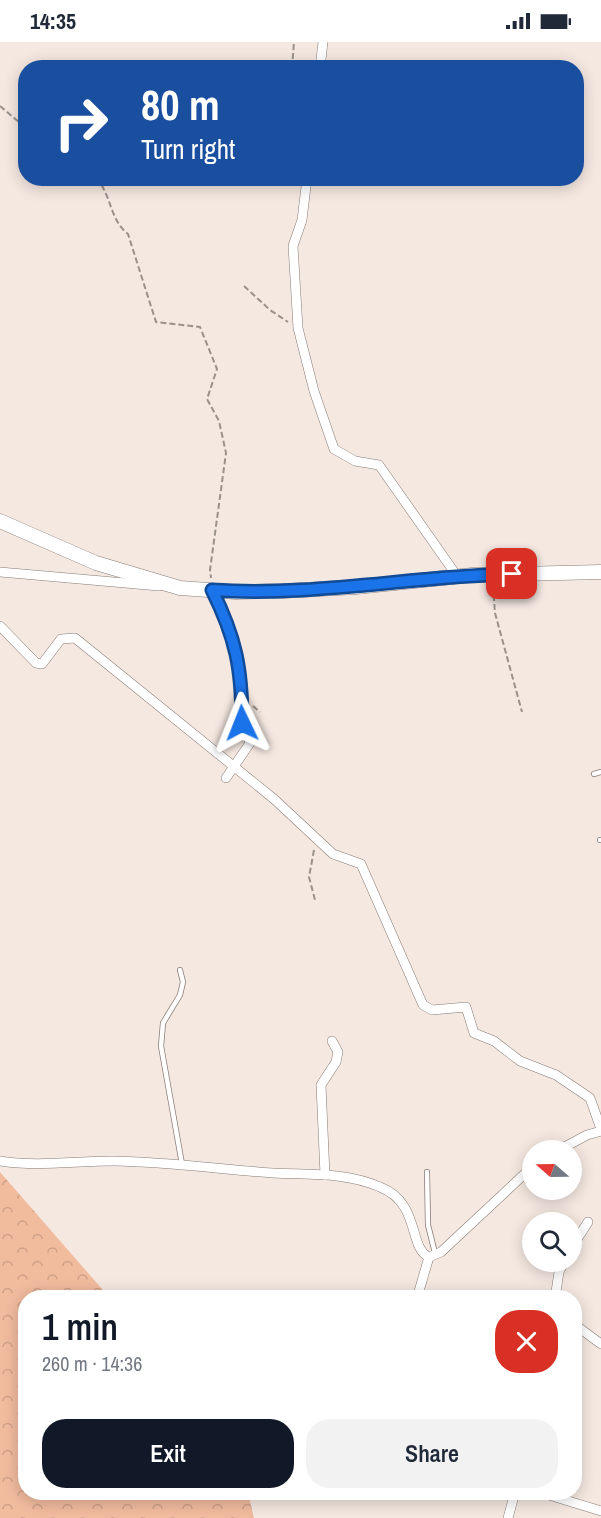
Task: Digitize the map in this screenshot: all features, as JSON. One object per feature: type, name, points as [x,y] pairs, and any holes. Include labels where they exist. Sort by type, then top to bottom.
[{"type":"street","points":[[321,60],[323,42]]},
{"type":"street","points":[[306,186],[302,219],[293,246],[298,328],[323,421],[334,449],[355,461],[379,465],[457,576]]},
{"type":"street","points":[[0,521],[96,563],[180,588]]},
{"type":"street","points":[[0,572],[180,588],[283,591],[356,587],[490,574],[601,572]]},
{"type":"street","points":[[212,590],[230,626],[239,658],[242,723],[250,743],[226,778]]},
{"type":"street","points":[[0,626],[36,663],[42,664],[62,639],[75,638],[234,766],[333,854],[361,864],[423,1005],[432,1010],[466,1007],[474,1033],[494,1041],[520,1061],[556,1075],[590,1098],[601,1130],[576,1140]]},
{"type":"street","points":[[325,1175],[320,1095],[324,1078],[336,1062],[338,1052],[332,1041]]},
{"type":"street","points":[[0,1161],[31,1164],[114,1161],[182,1164],[357,1179],[395,1194],[410,1215],[420,1249],[432,1257]]},
{"type":"street","points":[[420,1290],[432,1257],[522,1176]]},
{"type":"street","points":[[582,1231],[588,1222]]},
{"type":"street","points":[[556,1290],[559,1272]]},
{"type":"street","points":[[582,1330],[601,1344]]},
{"type":"street","points":[[508,1518],[513,1500]]},
{"type":"street","points":[[565,1500],[601,1511]]},
{"type":"lane","points":[[594,774],[601,772]]},
{"type":"lane","points":[[180,970],[183,982],[180,995],[163,1023],[161,1046],[182,1164]]},
{"type":"lane","points":[[427,1172],[428,1225],[432,1257]]},
{"type":"path","points":[[293,60],[294,42]]},
{"type":"path","points":[[0,106],[18,121]]},
{"type":"path","points":[[101,186],[109,197],[112,214],[118,226],[128,234],[156,322],[200,327],[217,369],[207,399],[219,421],[226,453],[210,570],[212,590]]},
{"type":"path","points":[[244,286],[270,310],[298,328]]},
{"type":"path","points":[[490,574],[495,598],[495,613],[522,712]]},
{"type":"path","points":[[315,838],[309,877],[315,900]]},
{"type":"green space","points":[[0,1172],[103,1290],[18,1290],[18,1500],[250,1500],[254,1518],[0,1518]]},
{"type":"route","points":[[242,723],[239,658],[230,626],[212,590],[283,591],[356,587],[472,575],[512,574]]}]
